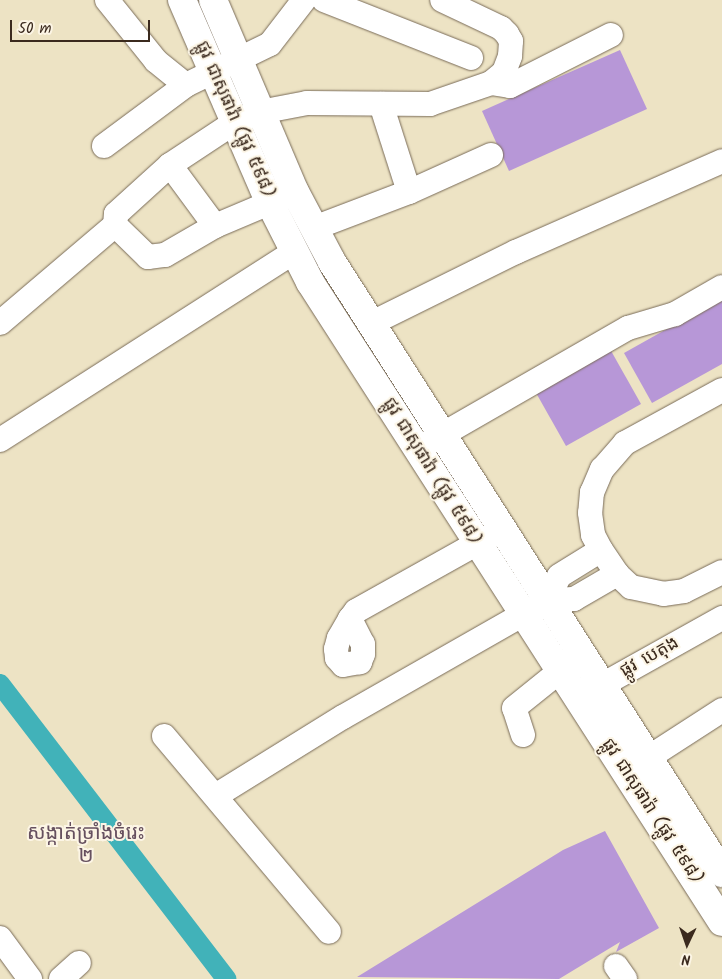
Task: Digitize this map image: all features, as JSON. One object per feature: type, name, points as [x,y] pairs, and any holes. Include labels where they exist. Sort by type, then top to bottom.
[{"type":"main road","name":"ផ្លូវ ជាសុផារ៉ា (ផ្លូវ ៥៩៨)","points":[[182,0],[270,204],[294,252],[416,450],[522,616],[578,699],[637,765],[722,873]]},
{"type":"main road","name":"ផ្លូវ ជាសុផារ៉ា (ផ្លូវ ៥៩៨)","points":[[212,0],[295,192],[314,228],[370,324],[602,684],[637,765],[722,922]]},
{"type":"street","points":[[108,0],[156,61],[186,85]]},
{"type":"street","points":[[104,146],[186,85],[270,44],[304,0]]},
{"type":"street","points":[[324,0],[471,58]]},
{"type":"street","points":[[0,324],[114,225],[116,214],[170,165],[235,122],[260,112],[307,103],[430,104],[491,83],[504,72],[510,56],[511,41],[507,34],[501,28],[442,0]]},
{"type":"street","points":[[491,83],[510,86],[611,35]]},
{"type":"street","points":[[381,104],[409,192]]},
{"type":"street","points":[[314,228],[409,192],[491,155]]},
{"type":"street","points":[[370,324],[516,252],[722,161]]},
{"type":"street","points":[[170,165],[215,226]]},
{"type":"street","points":[[114,225],[148,257],[164,254],[215,226],[295,192]]},
{"type":"street","points":[[0,440],[294,252]]},
{"type":"street","points":[[416,450],[440,434],[628,328],[675,314],[722,287]]},
{"type":"street","points":[[720,396],[624,443],[602,469],[592,492],[590,512],[593,535],[601,550],[617,574],[631,587],[663,594],[684,591],[722,572]]},
{"type":"street","points":[[350,619],[364,606],[501,530]]},
{"type":"street","points":[[548,600],[559,576],[601,550]]},
{"type":"street","points":[[217,796],[343,717],[548,600],[574,599],[617,574]]},
{"type":"street","name":"ផ្លូវ បេតុង","points":[[578,699],[722,618]]},
{"type":"street","points":[[523,735],[514,708],[558,670],[583,654]]},
{"type":"street","points":[[637,765],[722,710]]},
{"type":"street","points":[[164,736],[217,796],[329,932]]},
{"type":"street","points":[[0,938],[30,979]]},
{"type":"street","points":[[61,979],[79,963]]},
{"type":"building","points":[[620,50],[647,109],[509,171],[482,111]]},
{"type":"building","points":[[722,298],[722,364],[652,403],[624,353]]},
{"type":"building","points":[[610,349],[641,404],[566,446],[535,391]]},
{"type":"building","points":[[605,831],[659,928],[616,952],[620,942],[559,979],[357,977],[563,850]]},
{"type":"waterway","points":[[0,684],[226,979]]},
{"type":"district","name":"សង្កាត់ច្រាំងចំរេះ ២","points":[[86,846]]}]
